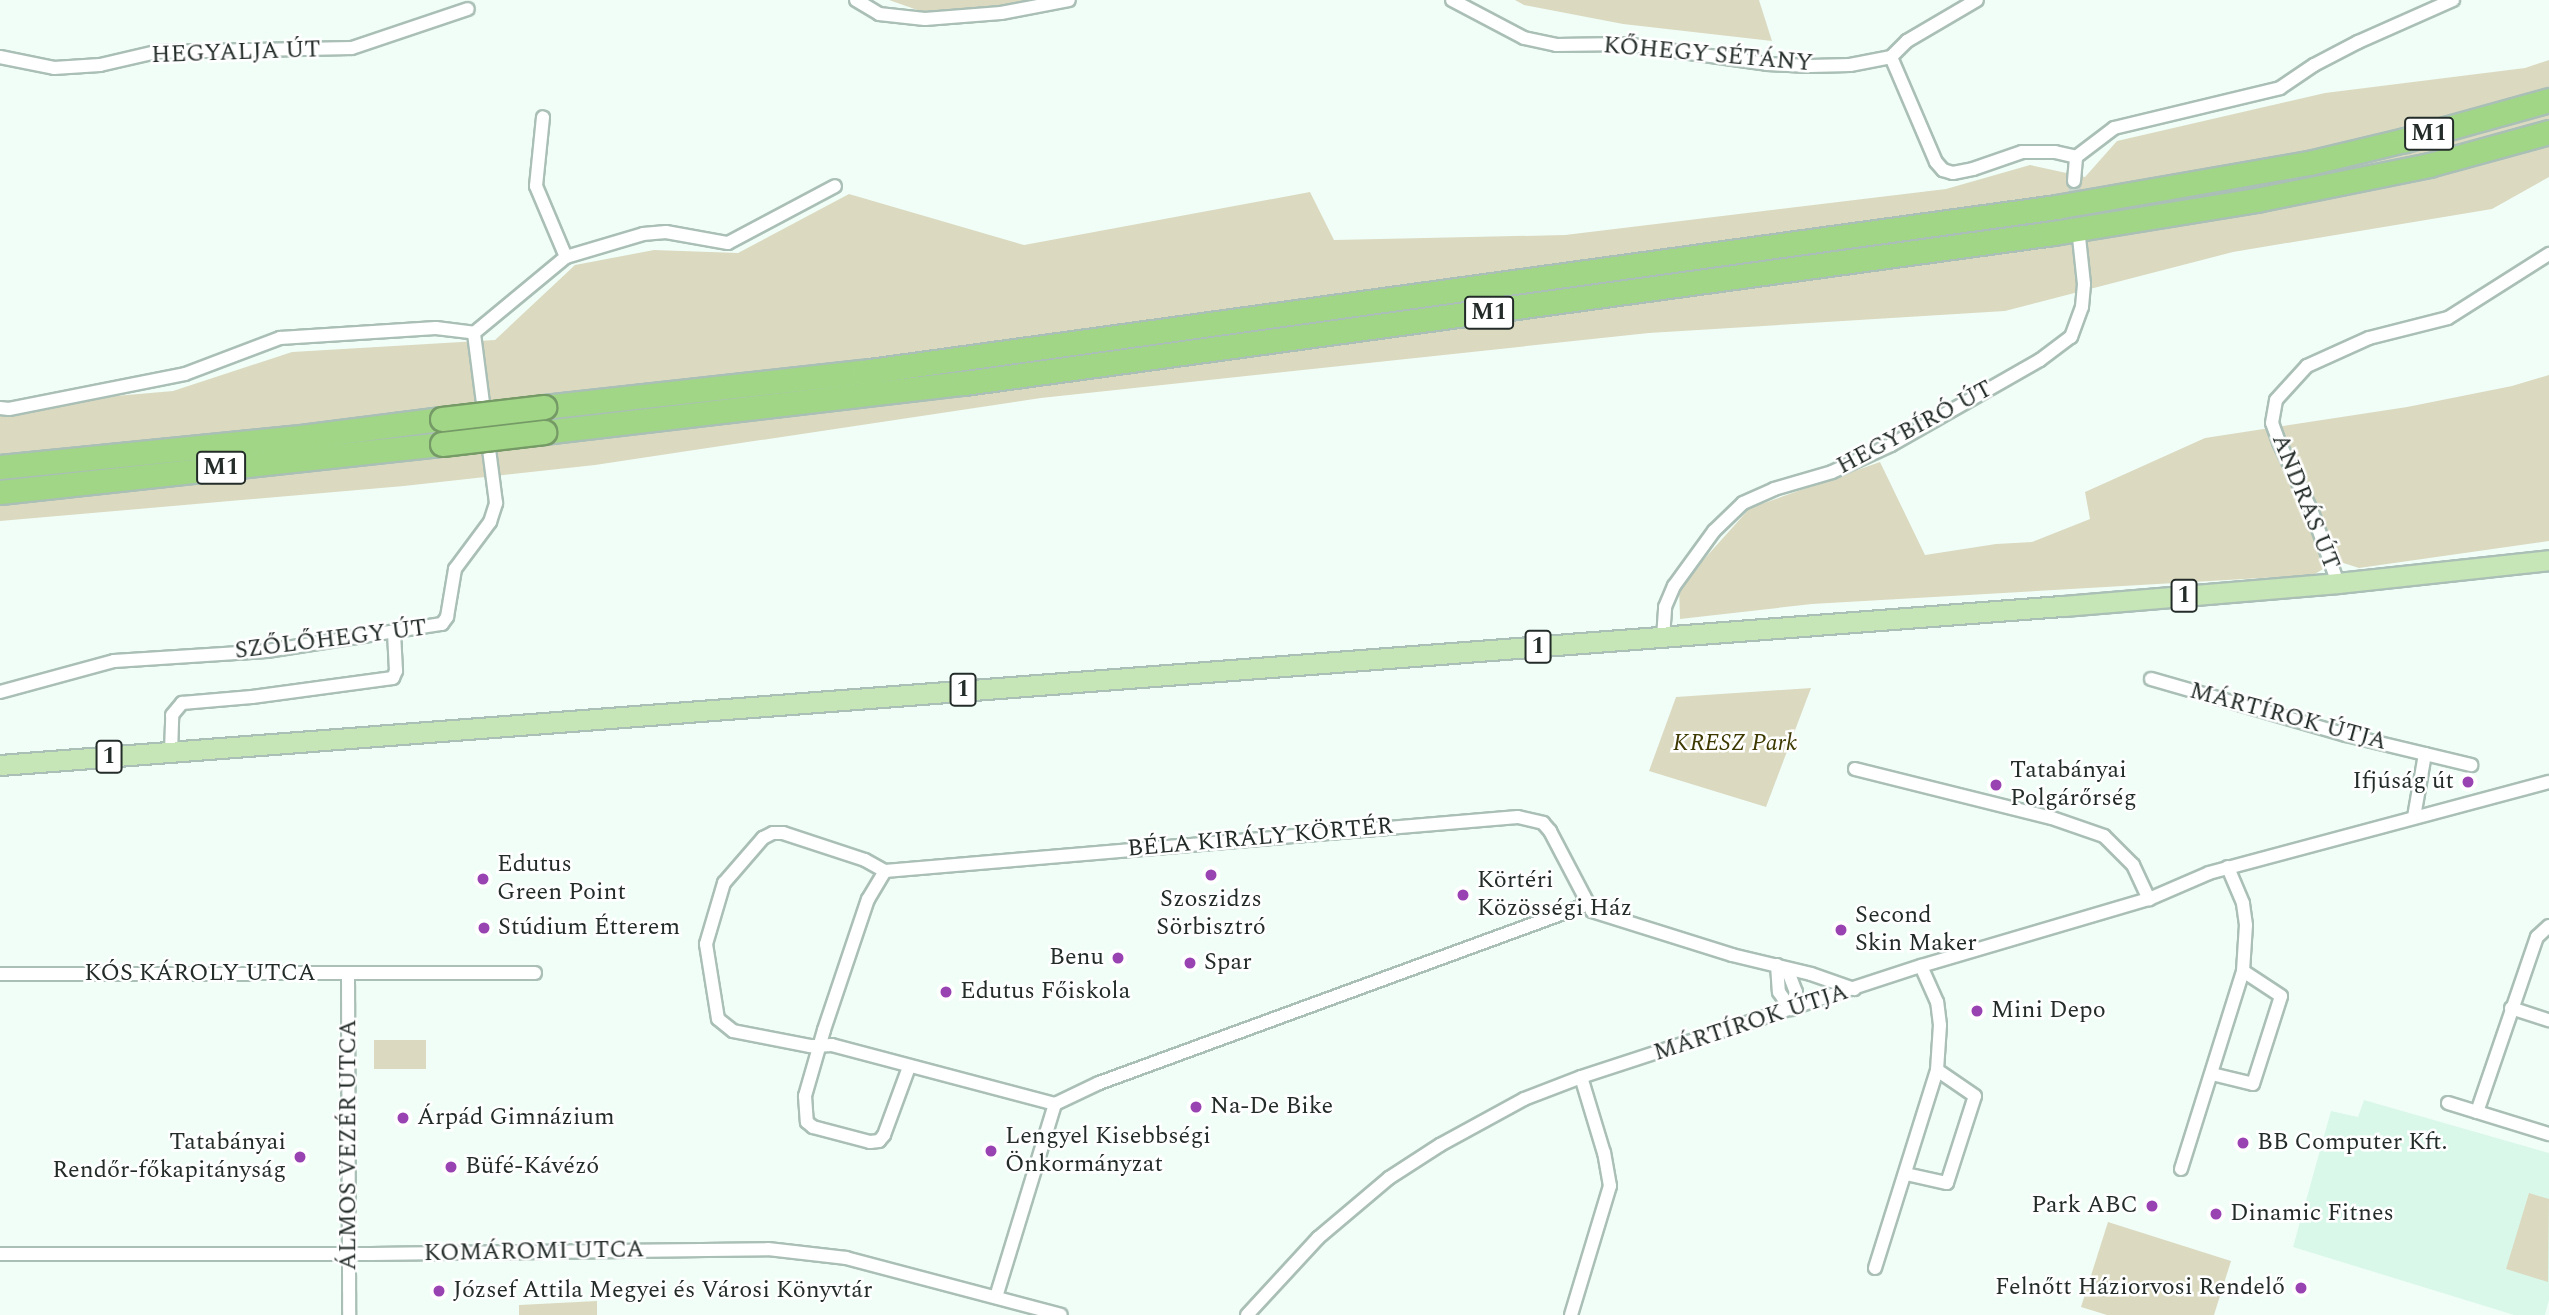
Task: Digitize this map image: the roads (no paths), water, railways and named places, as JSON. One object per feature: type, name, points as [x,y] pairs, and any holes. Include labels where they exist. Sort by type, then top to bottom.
[{"type":"highway","name":"M1","points":[[0,467],[293,438],[985,356],[2056,207],[2309,163],[2405,140],[2549,100]]},
{"type":"highway","name":"M1","points":[[0,492],[964,383],[2053,233],[2256,200],[2429,165],[2549,132]]},
{"type":"main road","name":"1","points":[[0,765],[1663,638],[2338,583],[2549,560]]},
{"type":"street","points":[[856,0],[879,15],[925,19],[1000,13],[1069,0]]},
{"type":"street","name":"KŐHEGY SÉTÁNY","points":[[1452,0],[1524,38],[1556,45],[1625,44],[1789,65],[1850,65],[1891,57]]},
{"type":"street","points":[[1978,0],[1907,41],[1891,57],[1936,162],[1943,170],[1953,173],[2022,152],[2055,152],[2077,158]]},
{"type":"street","points":[[2074,181],[2077,158],[2114,128],[2280,88],[2347,48],[2453,0]]},
{"type":"street","name":"HEGYALJA ÚT","points":[[0,57],[54,68],[100,65],[156,52],[352,48],[468,9]]},
{"type":"street","points":[[542,117],[537,186],[566,257]]},
{"type":"street","points":[[0,408],[9,410],[185,374],[280,338],[436,328],[474,333],[566,257],[643,234],[666,232],[728,243],[835,186]]},
{"type":"street","name":"HEGYBÍRÓ ÚT","points":[[1663,638],[1665,607],[1674,586],[1714,531],[1743,503],[1774,489],[1832,472],[1891,445],[2040,360],[2071,337],[2080,318],[2083,295],[2079,237]]},
{"type":"street","name":"ANDRÁS ÚT","points":[[2338,583],[2312,512],[2272,423],[2276,400],[2307,366],[2369,338],[2448,318],[2549,254]]},
{"type":"street","name":"SZŐLŐHEGY ÚT","points":[[0,692],[114,661],[267,651],[394,633],[438,625],[445,620],[454,569],[494,514],[496,490],[474,333]]},
{"type":"street","points":[[172,752],[172,715],[182,703],[389,680],[396,671],[394,633]]},
{"type":"street","name":"MÁRTÍROK ÚTJA","points":[[2151,680],[2470,765]]},
{"type":"street","points":[[2414,817],[2425,754]]},
{"type":"street","points":[[1855,769],[2052,818],[2105,836],[2133,865],[2149,899]]},
{"type":"street","name":"MÁRTÍROK ÚTJA","points":[[1247,1315],[1318,1238],[1389,1178],[1483,1120],[1524,1099],[1581,1077],[1921,966],[2149,899],[2228,867],[2549,782]]},
{"type":"street","name":"BÉLA KIRÁLY KÖRTÉR","points":[[885,871],[1518,817],[1543,823],[1550,831],[1588,904]]},
{"type":"street","points":[[909,1067],[884,1135],[879,1141],[870,1142],[813,1127],[807,1122],[805,1096],[821,1046],[868,900],[885,871],[865,860],[783,832],[763,838],[724,883],[706,944],[718,1019],[733,1031],[821,1046],[832,1045],[1055,1104],[1099,1083],[1588,904],[1592,911],[1732,955],[1777,965],[1854,989]]},
{"type":"street","points":[[2181,1169],[2243,971],[2246,925],[2243,903],[2228,867]]},
{"type":"street","points":[[2477,1112],[2536,937],[2549,926]]},
{"type":"street","points":[[1777,965],[1789,974],[1796,992],[1791,1009]]},
{"type":"street","points":[[1875,1268],[1937,1070],[1940,1024],[1937,1002],[1921,966]]},
{"type":"street","points":[[2212,1074],[2253,1084],[2281,996],[2243,971]]},
{"type":"street","name":"KÓS KÁROLY UTCA","points":[[0,974],[535,973]]},
{"type":"street","name":"ÁLMOS VEZÉR UTCA","points":[[348,975],[349,1315]]},
{"type":"street","points":[[2511,1008],[2549,1020]]},
{"type":"street","points":[[1906,1174],[1947,1183],[1975,1096],[1937,1070]]},
{"type":"street","points":[[1572,1311],[1607,1204],[1608,1168],[1581,1077]]},
{"type":"street","points":[[2448,1103],[2549,1134]]},
{"type":"street","points":[[996,1297],[1055,1104]]},
{"type":"street","name":"KOMÁROMI UTCA","points":[[0,1254],[350,1254],[768,1249],[846,1258],[1061,1315]]},
{"type":"tunnel","points":[[2074,181],[2078,233]]},
{"type":"place","name":"Ifjúság út","points":[[2468,782]]},
{"type":"place","name":"Tatabányai Polgárőrség","points":[[1996,785]]},
{"type":"place","name":"Szoszidzs Sörbisztró","points":[[1211,875]]},
{"type":"place","name":"Edutus Green Point","points":[[483,879]]},
{"type":"place","name":"Körtéri Közösségi Ház","points":[[1463,895]]},
{"type":"place","name":"Stúdium Étterem","points":[[484,928]]},
{"type":"place","name":"Second Skin Maker","points":[[1841,930]]},
{"type":"place","name":"Benu","points":[[1118,958]]},
{"type":"place","name":"Spar","points":[[1190,963]]},
{"type":"place","name":"Edutus Főiskola","points":[[946,992]]},
{"type":"place","name":"Mini Depo","points":[[1977,1011]]},
{"type":"place","name":"Na-De Bike","points":[[1196,1107]]},
{"type":"place","name":"Árpád Gimnázium","points":[[403,1118]]},
{"type":"place","name":"BB Computer Kft.","points":[[2243,1143]]},
{"type":"place","name":"Lengyel Kisebbségi Önkormányzat","points":[[991,1151]]},
{"type":"place","name":"Tatabányai Rendőr-főkapitányság","points":[[300,1157]]},
{"type":"place","name":"Büfé-Kávézó","points":[[451,1167]]},
{"type":"place","name":"Park ABC","points":[[2152,1206]]},
{"type":"place","name":"Dinamic Fitnes","points":[[2216,1214]]},
{"type":"place","name":"Felnőtt Háziorvosi Rendelő","points":[[2301,1288]]},
{"type":"place","name":"József Attila Megyei és Városi Könyvtár","points":[[439,1291]]},
{"type":"park label","name":"KRESZ Park","points":[[1735,744]]}]
